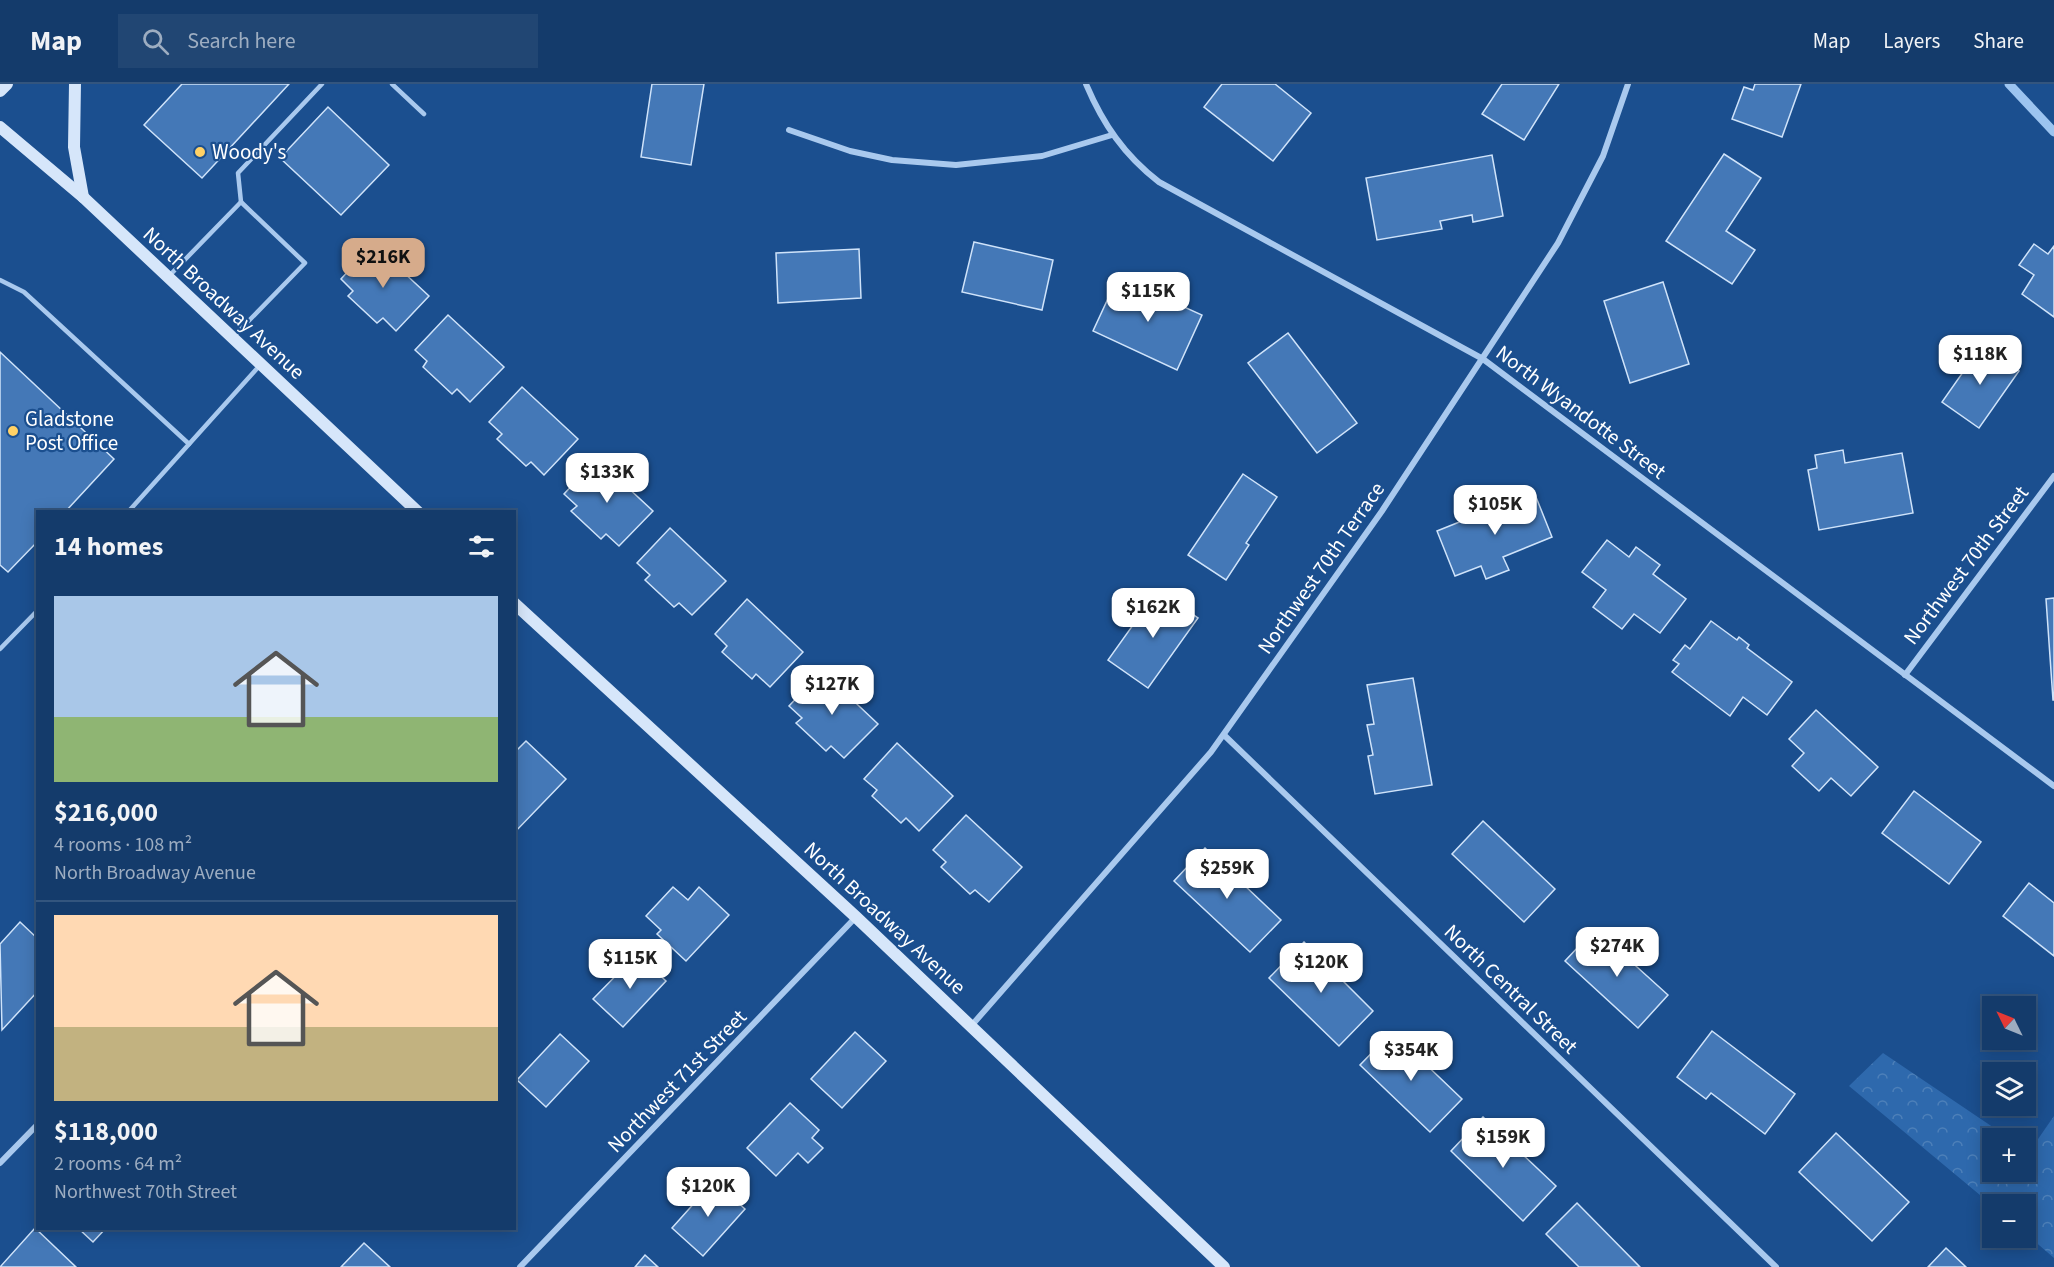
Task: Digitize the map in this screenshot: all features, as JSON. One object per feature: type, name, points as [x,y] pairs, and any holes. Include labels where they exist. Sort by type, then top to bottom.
[{"type":"main road","points":[[0,91],[7,84]]},
{"type":"main road","points":[[75,84],[74,147],[82,197]]},
{"type":"main road","name":"North Broadway Avenue","points":[[0,127],[82,197],[416,510]]},
{"type":"main road","name":"North Broadway Avenue","points":[[517,610],[856,917],[1224,1267]]},
{"type":"street","name":"North Wyandotte Street","points":[[1086,84],[1100,116],[1112,135],[1126,153],[1159,182],[1483,359],[2054,786]]},
{"type":"street","name":"Northwest 70th Terrace","points":[[972,1025],[1224,735],[1382,511],[1558,243],[1603,156],[1628,84]]},
{"type":"street","points":[[789,130],[850,151],[892,160],[956,165],[1042,156],[1112,135]]},
{"type":"street","name":"Northwest 70th Street","points":[[1905,675],[2054,476]]},
{"type":"street","name":"North Central Street","points":[[1224,735],[1776,1267]]},
{"type":"street","name":"Northwest 71st Street","points":[[520,1267],[856,917]]},
{"type":"street","points":[[0,1163],[36,1126]]},
{"type":"lane","points":[[232,338],[305,263],[241,202],[238,173],[322,84]]},
{"type":"lane","points":[[392,84],[424,114]]},
{"type":"lane","points":[[168,277],[241,202]]},
{"type":"lane","points":[[0,280],[24,292],[189,444]]},
{"type":"lane","points":[[130,510],[261,364]]},
{"type":"lane","points":[[0,649],[36,612]]},
{"type":"green space","points":[[1883,1053],[1994,1128],[1982,1128],[1982,1182],[2036,1182],[2036,1142],[2054,1116],[2054,1258],[2036,1242],[2036,1194],[1982,1194],[1982,1197],[1849,1086]]},
{"type":"building","name":"Woody's","points":[[182,84],[289,84],[202,178],[144,125]]},
{"type":"building","points":[[652,84],[704,84],[691,165],[641,157]]},
{"type":"building","points":[[1222,84],[1275,84],[1311,113],[1273,161],[1204,107]]},
{"type":"building","points":[[1502,84],[1559,84],[1524,140],[1482,114]]},
{"type":"building","points":[[1755,84],[1801,84],[1782,137],[1732,119],[1744,87],[1753,90]]},
{"type":"building","points":[[328,107],[389,165],[341,215],[280,158]]},
{"type":"building","points":[[1724,154],[1761,178],[1726,231],[1755,250],[1732,284],[1666,241]]},
{"type":"building","points":[[1492,155],[1503,216],[1473,222],[1472,215],[1440,221],[1442,229],[1377,240],[1366,178]]},
{"type":"building","points":[[974,242],[1053,260],[1042,310],[962,292]]},
{"type":"building","points":[[373,244],[429,296],[396,331],[383,318],[377,323],[348,296],[353,291],[341,279]]},
{"type":"building","points":[[2034,244],[2048,254],[2054,246],[2054,317],[2022,294],[2034,275],[2019,265]]},
{"type":"building","points":[[859,249],[861,298],[778,303],[776,253]]},
{"type":"building","points":[[1118,277],[1202,315],[1177,370],[1093,331]]},
{"type":"building","points":[[1663,282],[1689,364],[1630,383],[1604,301]]},
{"type":"building","points":[[448,315],[504,367],[470,402],[457,389],[452,394],[423,367],[427,361],[415,350]]},
{"type":"building","points":[[1288,333],[1357,423],[1317,453],[1248,363]]},
{"type":"building","points":[[1982,345],[2019,371],[1979,428],[1942,402]]},
{"type":"building","points":[[0,352],[114,459],[67,510],[36,510],[36,543],[8,572],[0,565]]},
{"type":"building","points":[[522,387],[578,439],[544,475],[531,462],[526,466],[497,439],[502,434],[489,422]]},
{"type":"building","points":[[1843,450],[1845,463],[1902,453],[1913,513],[1819,530],[1808,470],[1817,468],[1815,455]]},
{"type":"building","points":[[597,459],[653,511],[619,546],[606,534],[601,539],[571,511],[577,506],[564,494]]},
{"type":"building","points":[[1243,474],[1277,497],[1246,543],[1249,545],[1226,580],[1188,555]]},
{"type":"building","points":[[1534,492],[1552,537],[1503,557],[1509,570],[1486,579],[1481,566],[1455,576],[1437,531]]},
{"type":"building","points":[[670,528],[726,581],[692,615],[679,603],[674,607],[645,580],[650,575],[637,563]]},
{"type":"building","points":[[1607,540],[1629,557],[1636,547],[1660,565],[1653,574],[1686,599],[1660,633],[1634,614],[1622,629],[1593,607],[1606,590],[1582,572]]},
{"type":"building","points":[[1158,590],[1198,618],[1148,688],[1108,660]]},
{"type":"building","points":[[2054,598],[2054,700],[2053,700],[2046,599]]},
{"type":"building","points":[[747,599],[803,652],[770,687],[756,674],[752,679],[722,652],[727,646],[715,634]]},
{"type":"building","points":[[1711,621],[1737,640],[1739,637],[1749,645],[1747,648],[1792,682],[1767,715],[1743,697],[1730,716],[1672,672],[1679,664],[1673,660],[1685,645],[1690,649]]},
{"type":"building","points":[[822,671],[878,724],[844,758],[831,746],[826,751],[796,723],[802,718],[789,706]]},
{"type":"building","points":[[1413,678],[1432,785],[1375,794],[1368,756],[1373,755],[1367,725],[1374,724],[1367,685]]},
{"type":"building","points":[[1816,710],[1878,767],[1851,796],[1831,778],[1819,791],[1792,766],[1804,753],[1789,739]]},
{"type":"building","points":[[526,741],[566,779],[516,831],[516,751]]},
{"type":"building","points":[[897,743],[953,796],[919,831],[906,818],[901,823],[872,796],[877,790],[864,779]]},
{"type":"building","points":[[1914,791],[1981,842],[1949,884],[1882,833]]},
{"type":"building","points":[[966,815],[1022,867],[989,902],[975,890],[970,894],[941,867],[946,862],[933,850]]},
{"type":"building","points":[[1483,821],[1555,889],[1524,922],[1452,854]]},
{"type":"building","points":[[1205,848],[1281,920],[1250,952],[1174,881]]},
{"type":"building","points":[[2029,883],[2054,903],[2054,956],[2003,916]]},
{"type":"building","points":[[673,887],[688,900],[699,887],[729,915],[686,961],[657,934],[661,930],[646,916]]},
{"type":"building","points":[[20,922],[36,937],[36,993],[2,1030],[0,944]]},
{"type":"building","points":[[1595,929],[1668,995],[1638,1028],[1565,961]]},
{"type":"building","points":[[1304,942],[1373,1011],[1339,1046],[1269,978]]},
{"type":"building","points":[[637,954],[666,981],[623,1027],[593,999]]},
{"type":"building","points":[[1712,1031],[1795,1094],[1765,1134],[1711,1093],[1706,1099],[1677,1077]]},
{"type":"building","points":[[855,1032],[886,1061],[842,1108],[811,1079]]},
{"type":"building","points":[[1392,1032],[1462,1099],[1430,1132],[1360,1065]]},
{"type":"building","points":[[560,1034],[589,1061],[546,1107],[517,1080]]},
{"type":"building","points":[[790,1103],[819,1130],[812,1138],[823,1148],[808,1163],[798,1153],[776,1176],[747,1148]]},
{"type":"building","points":[[1483,1117],[1556,1186],[1523,1221],[1451,1151]]},
{"type":"building","points":[[1836,1133],[1909,1202],[1872,1241],[1799,1172]]},
{"type":"building","points":[[714,1181],[745,1209],[703,1256],[672,1228]]},
{"type":"building","points":[[1577,1203],[1640,1267],[1579,1267],[1546,1234]]},
{"type":"building","points":[[35,1228],[76,1267],[0,1267]]},
{"type":"building","points":[[80,1230],[104,1230],[93,1242]]},
{"type":"building","points":[[364,1243],[390,1267],[341,1267]]},
{"type":"building","points":[[1946,1248],[1966,1267],[1928,1267]]},
{"type":"building","points":[[645,1255],[658,1267],[635,1267]]},
{"type":"waterway","points":[[2009,84],[2054,132]]},
{"type":"place","name":"Woody's","points":[[200,152]]},
{"type":"place","name":"Gladstone Post Office","points":[[13,431]]}]
